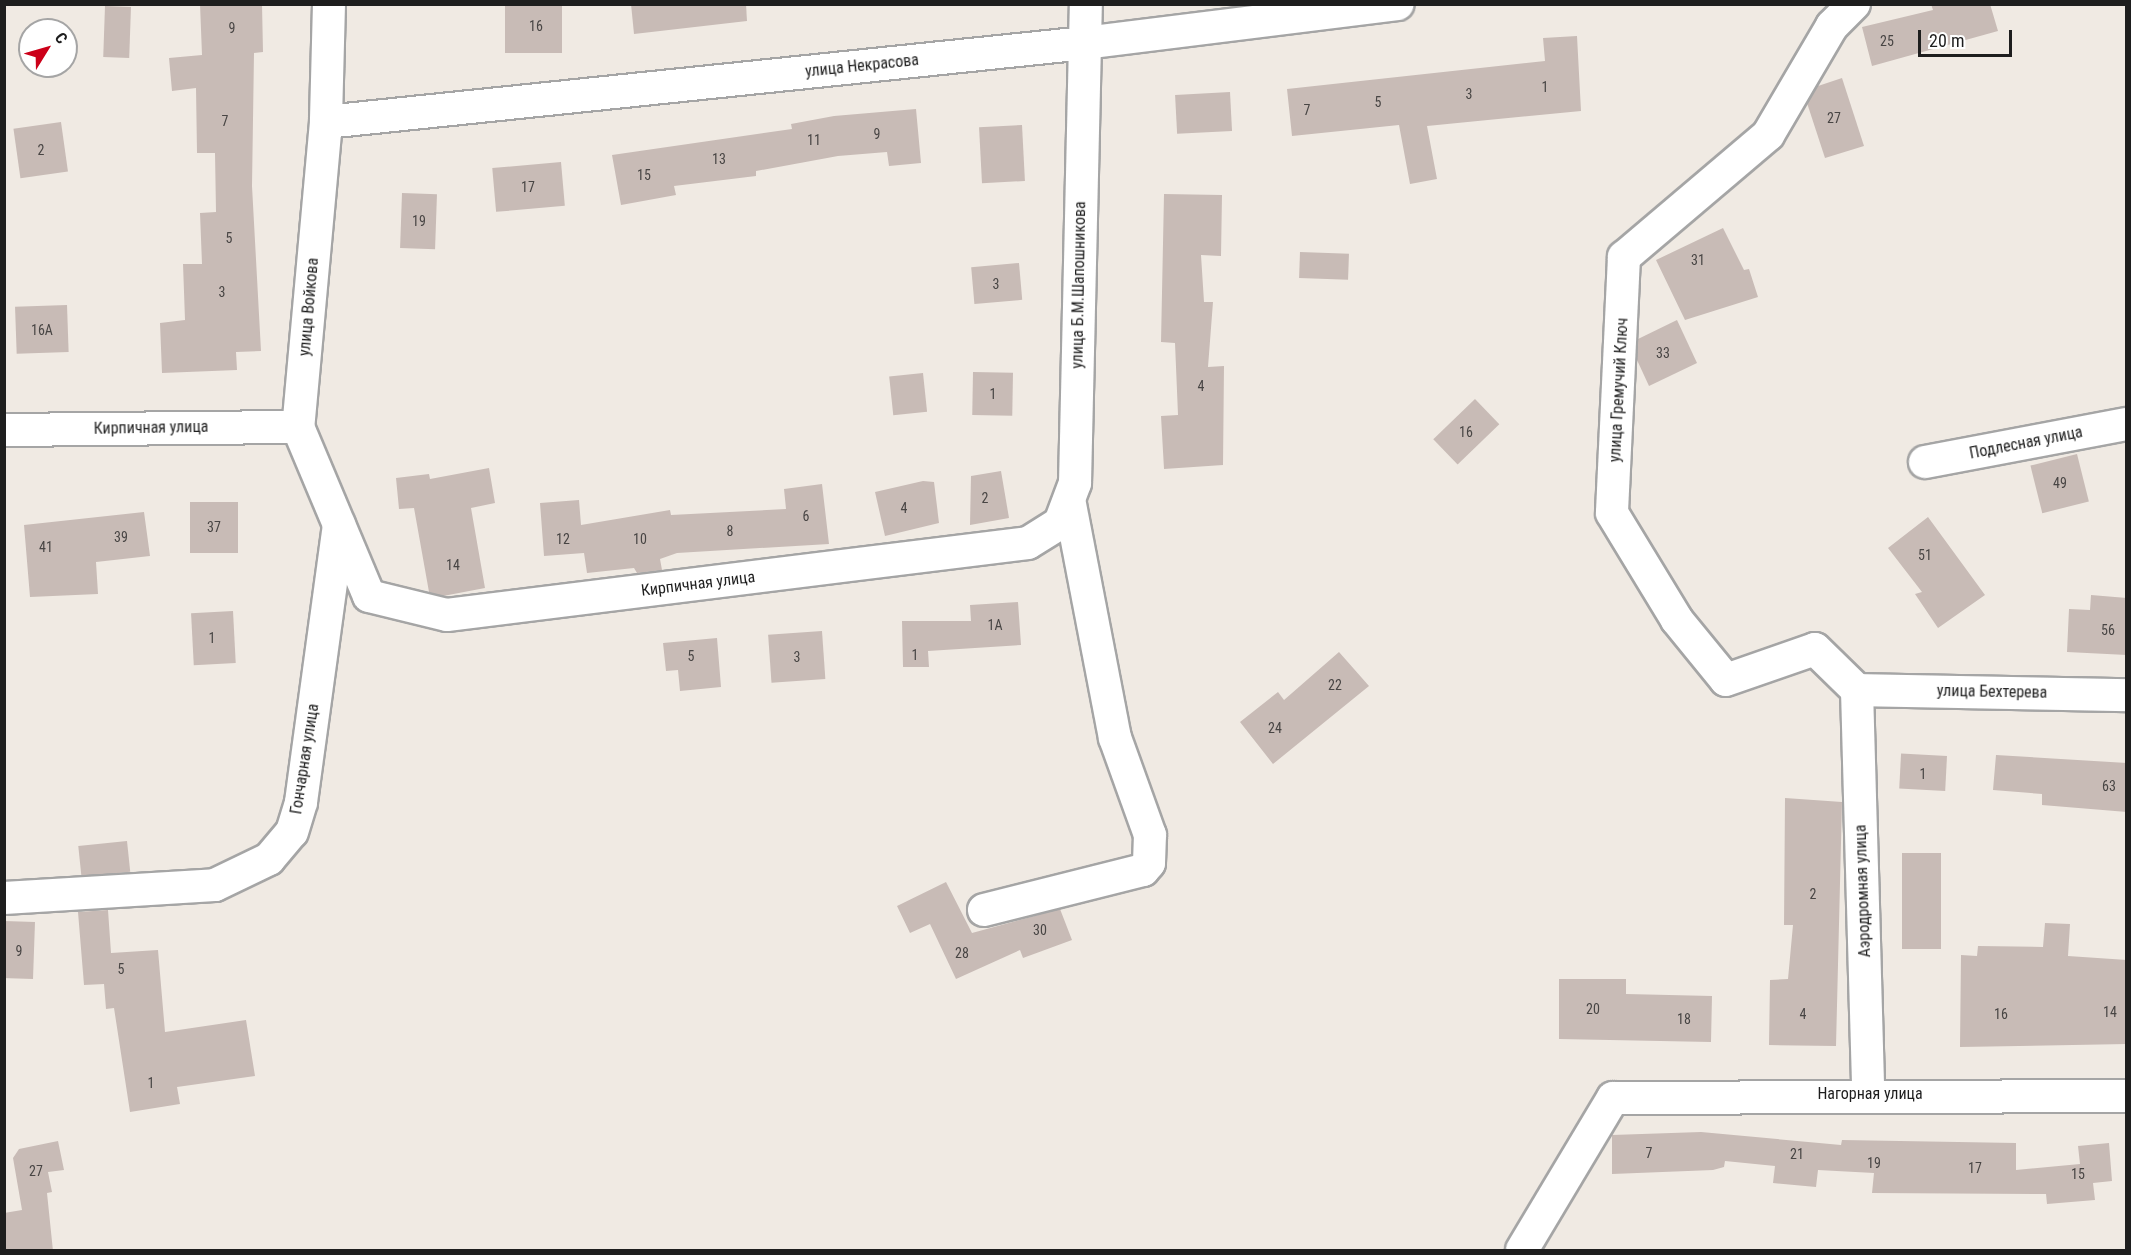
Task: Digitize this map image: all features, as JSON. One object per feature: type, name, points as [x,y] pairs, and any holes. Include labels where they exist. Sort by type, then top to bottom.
[{"type":"street","name":"улица Войкова","points":[[329,4],[326,122],[298,427],[369,596]]},
{"type":"street","name":"улица Б.М.Шапошникова","points":[[984,910],[1143,870],[1149,863],[1150,835],[1115,738],[1070,505],[1086,4]]},
{"type":"street","name":"улица Некрасова","points":[[326,122],[1086,43],[1398,4]]},
{"type":"street","name":"улица Гремучий Ключ","points":[[1854,4],[1832,26],[1768,135],[1624,257],[1612,513],[1677,620],[1726,680],[1815,649],[1857,690]]},
{"type":"street","name":"Подлесная улица","points":[[1925,462],[2127,424]]},
{"type":"street","name":"Кирпичная улица","points":[[4,430],[298,427]]},
{"type":"street","name":"Кирпичная улица","points":[[369,596],[447,615],[1028,543],[1060,523],[1070,505]]},
{"type":"street","name":"Гончарная улица","points":[[4,898],[215,885],[269,859],[292,832],[301,802],[339,524]]},
{"type":"street","name":"улица Бехтерева","points":[[1857,690],[2127,695]]},
{"type":"street","name":"Аэродромная улица","points":[[1857,690],[1868,1093]]},
{"type":"street","name":"Нагорная улица","points":[[1522,1251],[1613,1098],[1868,1093],[2127,1096]]},
{"type":"building","points":[[200,4],[262,4],[263,52],[254,53],[252,186],[261,351],[236,352],[237,370],[162,373],[160,323],[185,320],[183,264],[202,264],[200,213],[216,212],[215,153],[197,153],[196,88],[172,91],[169,58],[202,55]]},
{"type":"building","points":[[505,4],[562,4],[562,53],[505,53]]},
{"type":"building","points":[[631,4],[746,4],[747,21],[634,34]]},
{"type":"building","points":[[1931,4],[1990,4],[1998,31],[1872,66],[1862,27],[1933,10]]},
{"type":"building","points":[[105,6],[131,7],[129,58],[103,57]]},
{"type":"building","points":[[1577,36],[1581,111],[1427,126],[1437,179],[1410,184],[1399,125],[1292,136],[1287,89],[1545,61],[1543,38]]},
{"type":"building","points":[[1842,78],[1864,146],[1825,158],[1807,103],[1818,86]]},
{"type":"building","points":[[1230,92],[1232,131],[1177,134],[1175,95]]},
{"type":"building","points":[[916,109],[921,163],[889,166],[887,152],[838,156],[756,171],[756,176],[674,186],[676,195],[621,205],[612,155],[792,129],[791,124],[834,116]]},
{"type":"building","points":[[61,122],[68,172],[20,178],[13,129]]},
{"type":"building","points":[[1022,125],[1025,181],[982,183],[979,127]]},
{"type":"building","points":[[561,162],[565,206],[496,212],[492,168]]},
{"type":"building","points":[[402,193],[437,194],[435,249],[400,248]]},
{"type":"building","points":[[1164,194],[1222,195],[1221,256],[1201,255],[1204,302],[1213,302],[1208,367],[1224,366],[1223,465],[1164,469],[1161,416],[1178,415],[1175,343],[1161,342]]},
{"type":"building","points":[[1723,228],[1744,270],[1749,269],[1758,297],[1685,320],[1656,260]]},
{"type":"building","points":[[1300,252],[1349,254],[1348,280],[1299,278]]},
{"type":"building","points":[[1019,263],[1022,300],[974,304],[971,267]]},
{"type":"building","points":[[67,305],[69,352],[17,354],[15,307]]},
{"type":"building","points":[[1677,320],[1697,363],[1649,386],[1637,360],[1638,339]]},
{"type":"building","points":[[973,372],[1013,373],[1012,416],[972,415]]},
{"type":"building","points":[[923,373],[927,412],[893,415],[889,377]]},
{"type":"building","points":[[1475,399],[1499,424],[1458,464],[1433,439]]},
{"type":"building","points":[[2077,454],[2089,502],[2042,513],[2030,466]]},
{"type":"building","points":[[489,468],[495,503],[471,508],[485,588],[443,596],[429,592],[414,508],[399,509],[396,478],[429,474],[430,479]]},
{"type":"building","points":[[1001,471],[1009,518],[970,525],[971,476]]},
{"type":"building","points":[[923,481],[934,482],[939,523],[885,536],[875,492]]},
{"type":"building","points":[[822,484],[829,544],[677,553],[660,559],[662,570],[637,573],[634,568],[587,573],[584,553],[544,556],[540,503],[579,500],[581,525],[670,510],[671,515],[786,509],[784,489]]},
{"type":"building","points":[[190,502],[238,502],[238,553],[190,553]]},
{"type":"building","points":[[144,512],[150,556],[96,562],[98,594],[30,597],[24,525]]},
{"type":"building","points":[[1928,517],[1985,595],[1938,628],[1915,594],[1922,592],[1888,548]]},
{"type":"building","points":[[2091,595],[2127,598],[2127,655],[2067,652],[2069,609],[2090,610]]},
{"type":"building","points":[[1018,602],[1021,645],[928,651],[929,667],[903,667],[902,621],[971,621],[970,605]]},
{"type":"building","points":[[233,611],[236,663],[194,665],[191,613]]},
{"type":"building","points":[[822,631],[825,679],[771,683],[768,635]]},
{"type":"building","points":[[717,638],[721,687],[680,691],[678,670],[666,671],[663,643]]},
{"type":"building","points":[[1339,652],[1369,686],[1273,764],[1240,722],[1278,692],[1284,700]]},
{"type":"building","points":[[1901,754],[1947,756],[1945,791],[1899,789]]},
{"type":"building","points":[[1996,755],[2127,763],[2127,812],[2042,805],[2042,794],[1993,790]]},
{"type":"building","points":[[1785,798],[1842,802],[1836,1046],[1769,1045],[1770,980],[1788,979],[1793,925],[1784,925]]},
{"type":"building","points":[[127,841],[130,872],[82,877],[78,846]]},
{"type":"building","points":[[1902,853],[1941,853],[1941,949],[1902,949]]},
{"type":"building","points":[[946,882],[972,933],[1060,909],[1072,940],[1023,958],[1020,950],[956,979],[930,924],[910,933],[897,906]]},
{"type":"building","points":[[108,910],[111,953],[158,950],[165,1032],[246,1020],[255,1076],[177,1087],[180,1104],[130,1112],[114,1008],[106,1009],[104,984],[84,985],[78,912]]},
{"type":"building","points":[[4,921],[35,922],[33,979],[4,978]]},
{"type":"building","points":[[2045,923],[2070,924],[2068,956],[2127,960],[2127,1044],[1960,1047],[1961,955],[1977,956],[1978,946],[2043,947]]},
{"type":"building","points":[[1559,979],[1626,979],[1626,994],[1712,996],[1711,1042],[1559,1039]]},
{"type":"building","points":[[1701,1132],[1841,1145],[1842,1140],[2016,1143],[2016,1170],[2080,1164],[2078,1146],[2109,1143],[2112,1181],[2093,1183],[2095,1200],[2047,1204],[2046,1194],[1872,1193],[1874,1173],[1818,1170],[1816,1187],[1773,1183],[1775,1166],[1725,1161],[1724,1167],[1713,1170],[1612,1174],[1612,1135]]},
{"type":"building","points":[[58,1141],[64,1170],[48,1172],[52,1192],[47,1193],[53,1251],[4,1251],[4,1213],[22,1210],[13,1158],[19,1149]]}]
